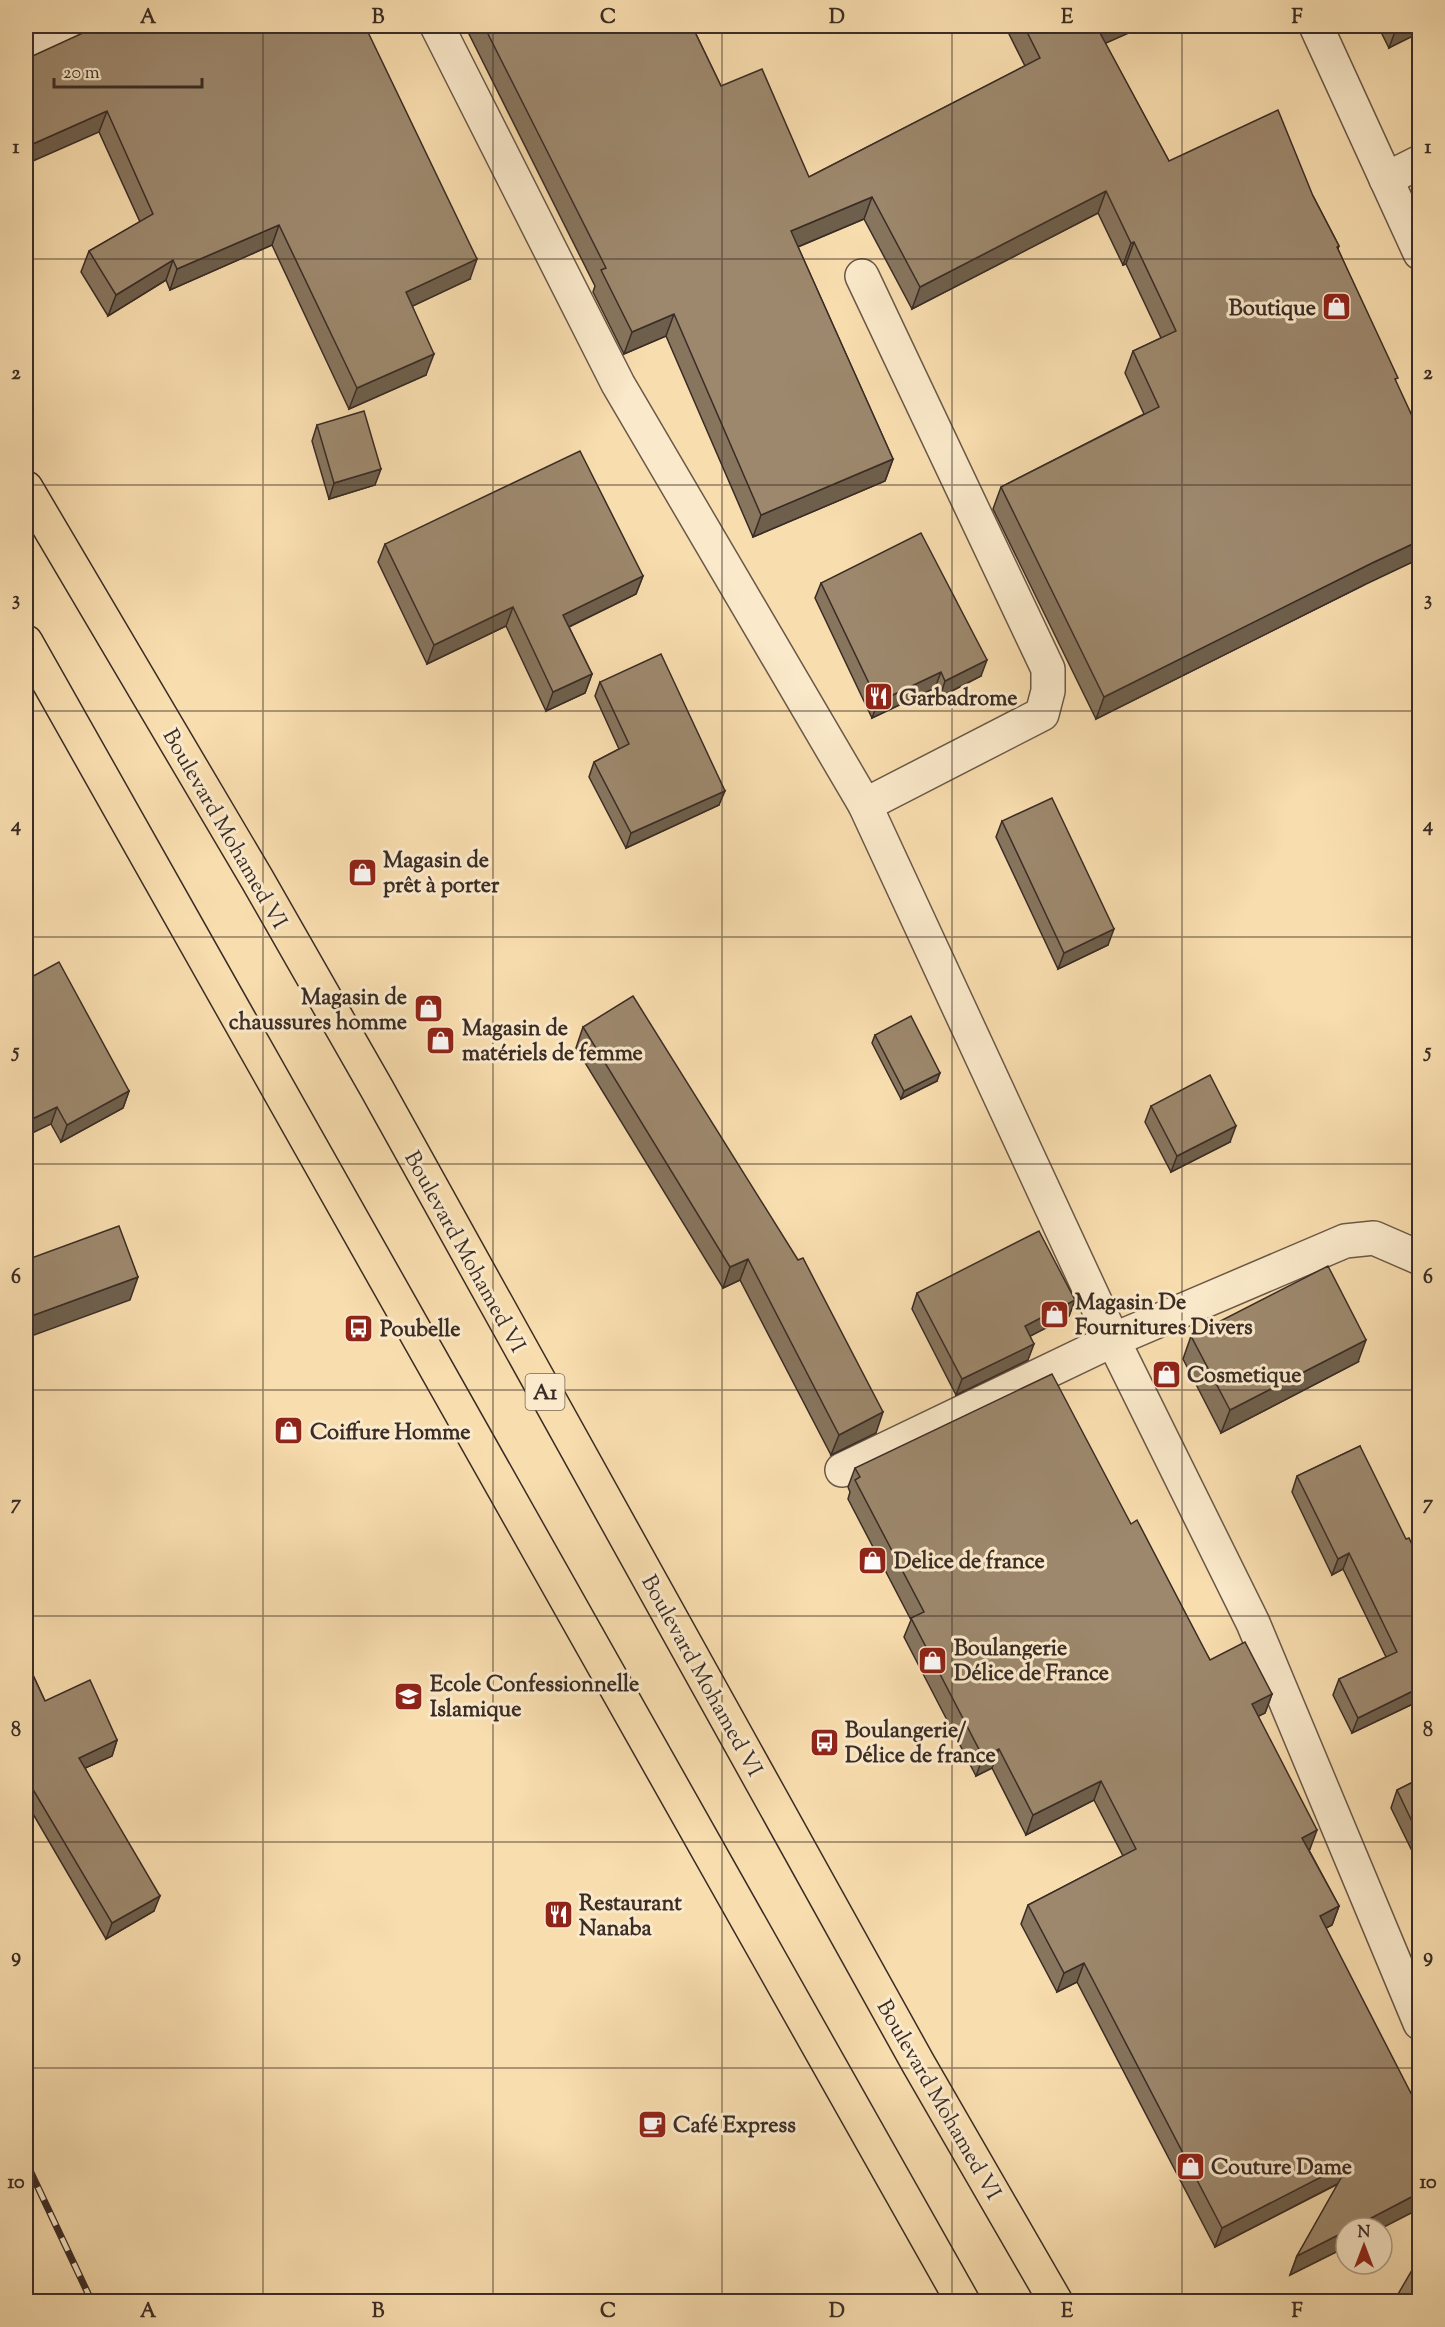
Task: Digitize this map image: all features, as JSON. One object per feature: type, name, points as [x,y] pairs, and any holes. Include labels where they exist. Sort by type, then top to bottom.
[{"type":"main road","name":"Boulevard Mohamed VI","points":[[26,488],[257,879],[377,1089],[918,2063],[1056,2301]]},
{"type":"main road","points":[[26,642],[963,2301]]},
{"type":"street","points":[[26,43],[65,26]]},
{"type":"street","points":[[437,26],[618,384],[865,805],[1113,1340],[1253,1623],[1419,2022]]},
{"type":"street","points":[[1316,26],[1419,253]]},
{"type":"street","points":[[1386,179],[1419,162]]},
{"type":"street","points":[[862,276],[1048,669],[1048,691],[1042,714],[865,805]]},
{"type":"street","points":[[842,1470],[1113,1340],[1345,1241],[1374,1238],[1419,1258]]},
{"type":"building","points":[[98,26],[365,26],[477,259],[406,292],[434,354],[357,388],[279,225],[177,269],[173,260],[116,295],[89,251],[153,214],[107,111],[26,147],[26,59]]},
{"type":"building","points":[[484,26],[692,26],[721,86],[762,69],[809,177],[1040,58],[1024,26],[1109,26],[1099,31],[1169,161],[1278,110],[1313,196],[1339,246],[1337,247],[1398,378],[1395,379],[1419,431],[1419,541],[1104,697],[1001,487],[1159,407],[1133,351],[1176,331],[1134,242],[1131,243],[1106,191],[920,287],[872,197],[791,231],[893,459],[761,515],[674,314],[632,332],[601,270],[606,268]]},
{"type":"building","points":[[364,411],[381,469],[334,483],[317,425]]},
{"type":"building","points":[[580,451],[643,576],[563,615],[592,674],[553,692],[513,607],[434,645],[385,544]]},
{"type":"building","points":[[921,533],[987,660],[945,681],[941,672],[878,702],[821,583]]},
{"type":"building","points":[[661,654],[725,791],[631,833],[594,762],[629,744],[600,682]]},
{"type":"building","points":[[1052,798],[1114,929],[1064,953],[1002,821]]},
{"type":"building","points":[[59,962],[129,1091],[67,1125],[57,1107],[26,1122],[26,980]]},
{"type":"building","points":[[633,996],[798,1260],[803,1258],[883,1412],[839,1435],[748,1259],[730,1267],[583,1027]]},
{"type":"building","points":[[911,1016],[940,1073],[904,1091],[875,1035]]},
{"type":"building","points":[[1210,1075],[1236,1126],[1177,1156],[1151,1106]]},
{"type":"building","points":[[119,1226],[138,1277],[26,1318],[26,1260]]},
{"type":"building","points":[[1039,1231],[1075,1300],[1025,1326],[1034,1344],[962,1379],[917,1293]]},
{"type":"building","points":[[1328,1266],[1366,1340],[1230,1410],[1191,1336]]},
{"type":"building","points":[[1052,1374],[1131,1524],[1137,1520],[1210,1660],[1245,1642],[1272,1694],[1252,1704],[1317,1830],[1302,1838],[1339,1906],[1320,1916],[1419,2109],[1419,2193],[1375,2216],[1334,2216],[1334,2237],[1297,2256],[1350,2162],[1222,2228],[1084,1963],[1064,1973],[1028,1905],[1136,1849],[1101,1781],[1033,1815],[999,1749],[983,1757],[911,1618],[924,1612],[855,1480],[860,1477],[855,1468]]},
{"type":"building","points":[[1360,1446],[1406,1539],[1409,1538],[1419,1560],[1419,1688],[1358,1718],[1339,1679],[1397,1652],[1349,1553],[1338,1559],[1297,1476]]},
{"type":"building","points":[[26,1660],[45,1701],[90,1680],[117,1740],[79,1758],[160,1896],[112,1923],[28,1781],[26,1782]]},
{"type":"building","points":[[1419,1779],[1419,1836],[1397,1790]]},
{"type":"building","points":[[1419,2258],[1419,2301],[1394,2301]]},
{"type":"railway","points":[[26,2162],[92,2302]]},
{"type":"place","name":"Boutique","points":[[1337,307]]},
{"type":"place","name":"Garbadrome","points":[[878,697]]},
{"type":"place","name":"Magasin de prêt à porter","points":[[362,872]]},
{"type":"place","name":"Magasin de chaussures homme","points":[[428,1009]]},
{"type":"place","name":"Magasin de matériels de femme","points":[[441,1040]]},
{"type":"place","name":"Magasin De Fournitures Divers","points":[[1054,1314]]},
{"type":"place","name":"Poubelle","points":[[359,1328]]},
{"type":"place","name":"Cosmetique","points":[[1166,1374]]},
{"type":"place","name":"Coiffure Homme","points":[[289,1431]]},
{"type":"place","name":"Delice de france","points":[[873,1560]]},
{"type":"place","name":"Boulangerie Délice de France","points":[[933,1660]]},
{"type":"place","name":"Ecole Confessionnelle Islamique","points":[[409,1696]]},
{"type":"place","name":"Boulangerie/ Délice de france","points":[[824,1742]]},
{"type":"place","name":"Restaurant Nanaba","points":[[558,1915]]},
{"type":"place","name":"Café Express","points":[[652,2124]]},
{"type":"place","name":"Couture Dame","points":[[1190,2166]]}]
